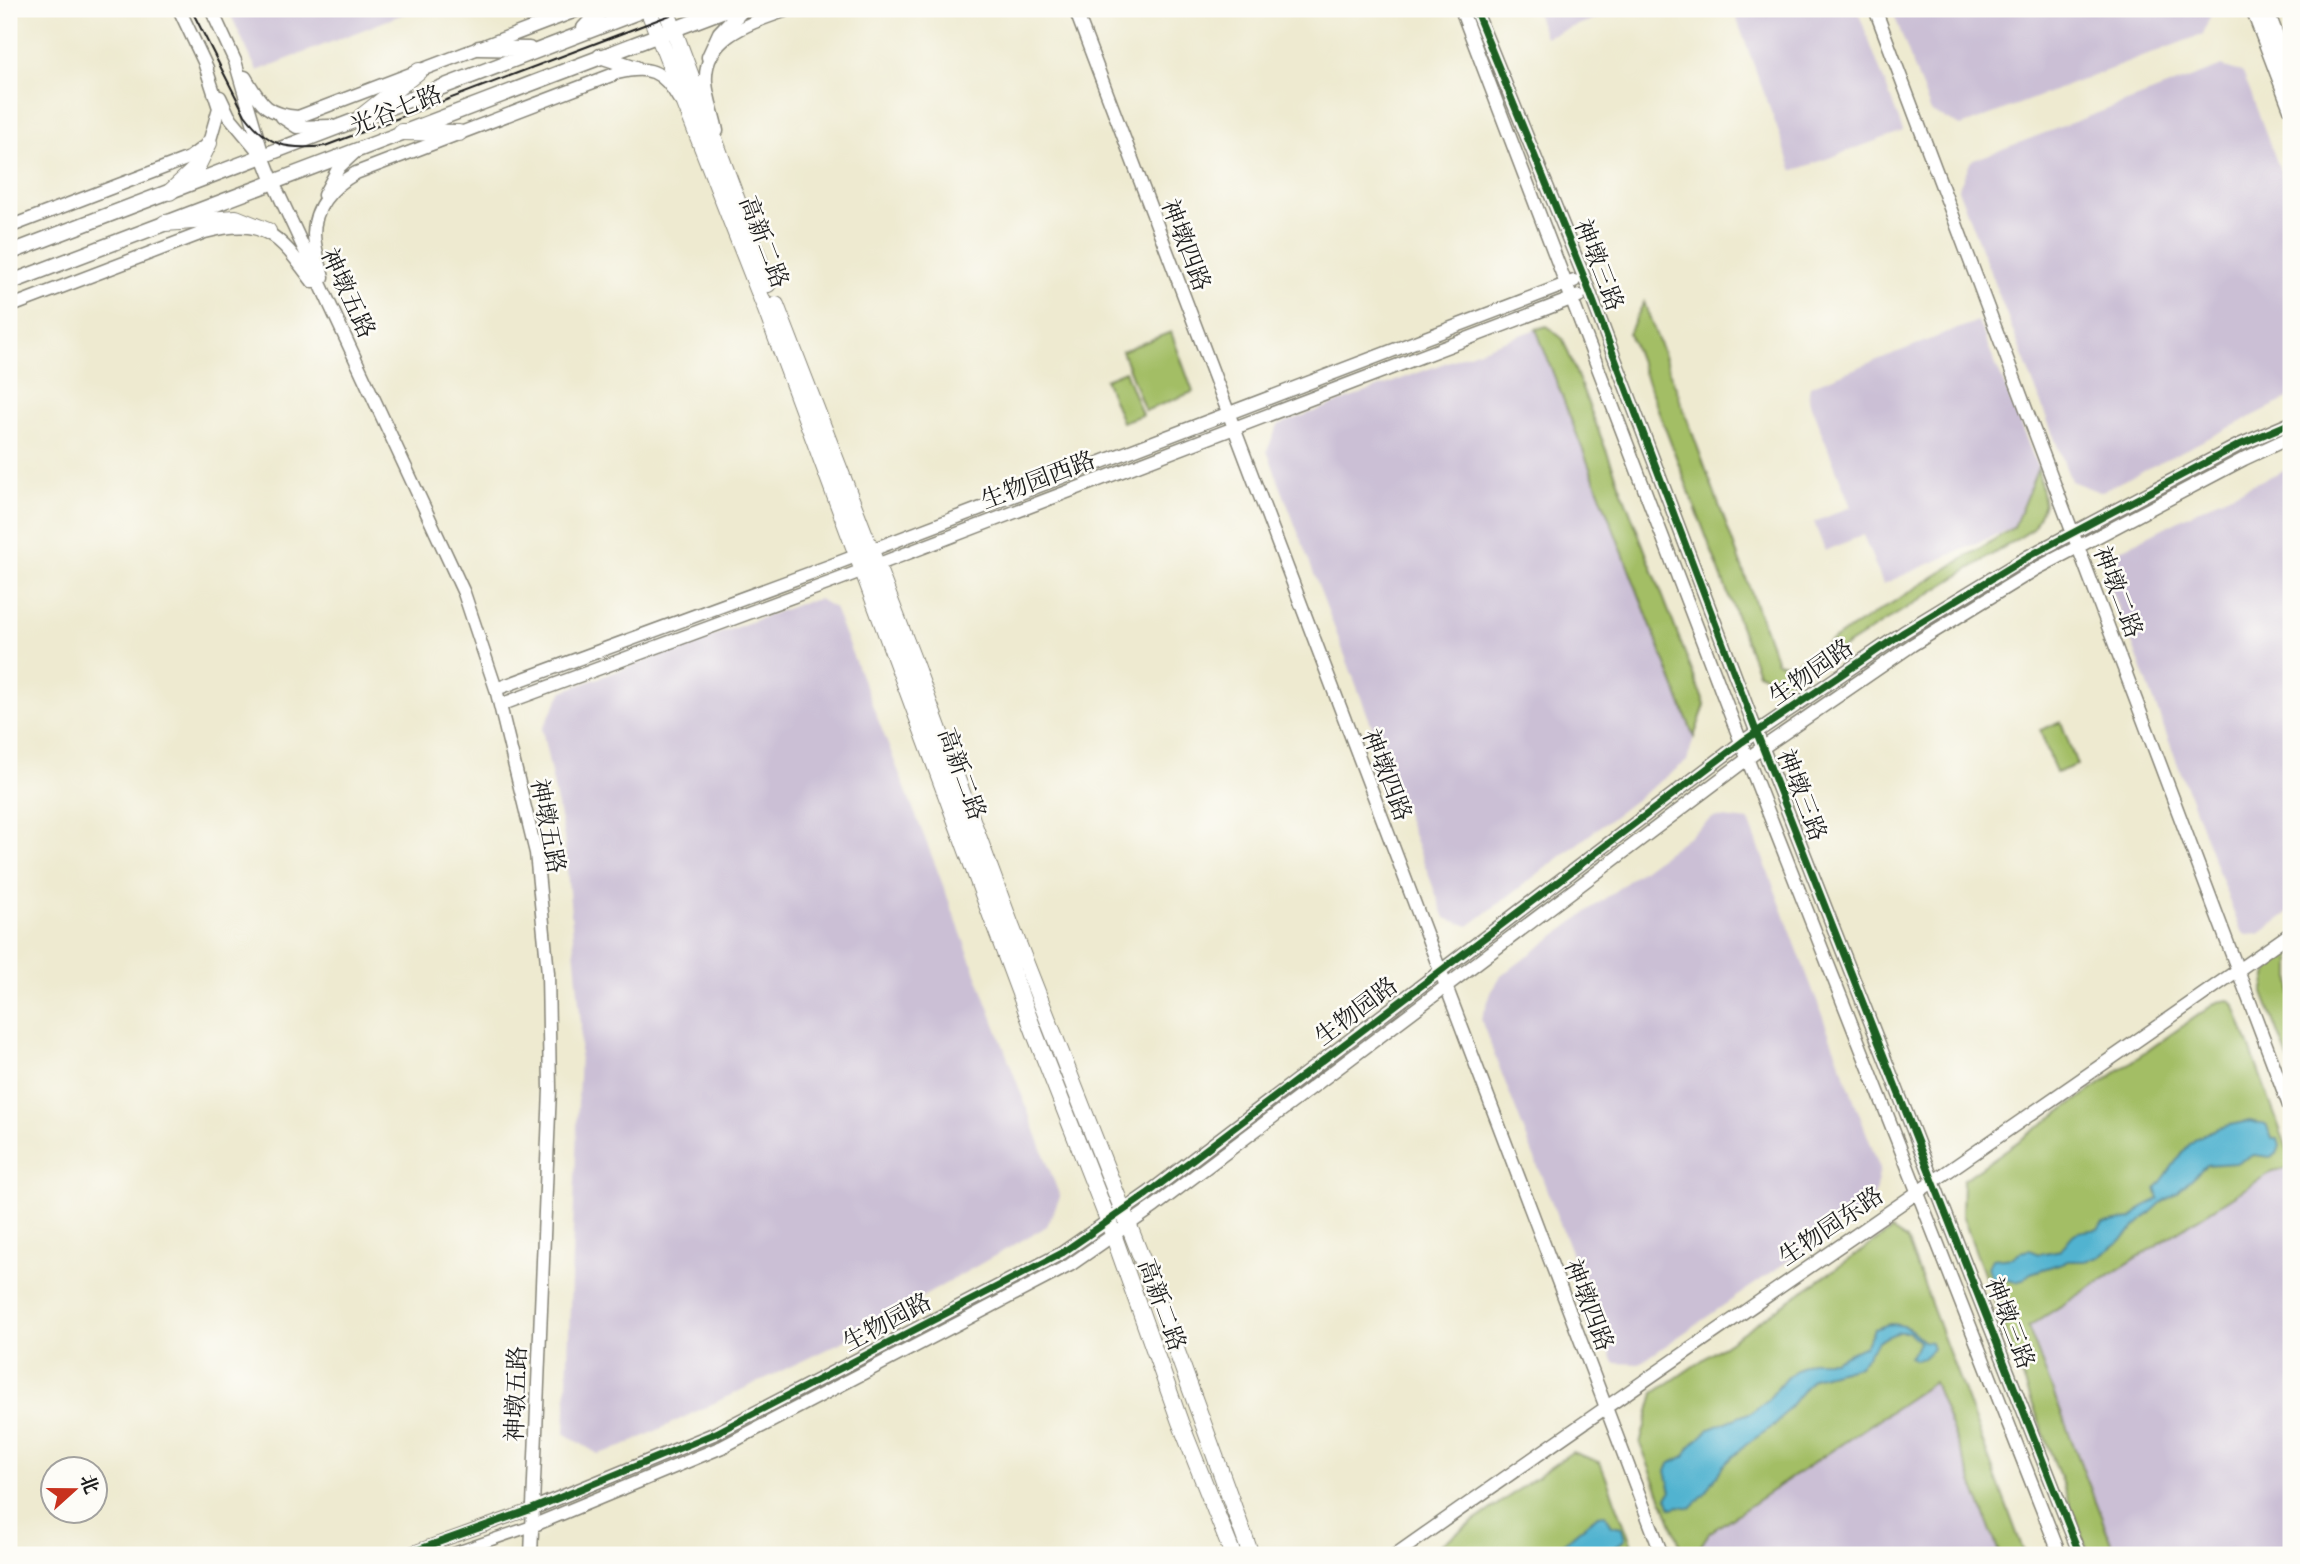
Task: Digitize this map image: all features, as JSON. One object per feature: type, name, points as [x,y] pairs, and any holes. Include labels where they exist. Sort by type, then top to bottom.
[{"type":"main road","points":[[573,35],[590,24],[602,9]]},
{"type":"main road","name":"光谷七路","points":[[9,253],[573,35],[647,9]]},
{"type":"main road","name":"高新二路","points":[[647,9],[666,31],[729,182],[1035,1034],[1111,1227],[1181,1422],[1233,1555]]},
{"type":"main road","name":"高新二路","points":[[666,9],[666,31],[695,128],[1125,1217],[1251,1555]]},
{"type":"main road","name":"光谷七路","points":[[9,283],[727,9]]},
{"type":"main road","points":[[709,57],[720,33],[743,9]]},
{"type":"main road","points":[[2253,9],[2291,109]]},
{"type":"main road","points":[[2266,9],[2291,75]]},
{"type":"main road","points":[[479,48],[537,49]]},
{"type":"main road","points":[[600,56],[636,68]]},
{"type":"main road","points":[[361,117],[419,71]]},
{"type":"main road","points":[[401,132],[459,133]]},
{"type":"main road","points":[[170,192],[197,167],[209,143]]},
{"type":"main road","points":[[165,223],[236,218],[268,231]]},
{"type":"street","name":"神墩五路","points":[[179,9],[229,116],[263,156]]},
{"type":"street","name":"神墩五路","points":[[211,9],[235,61],[273,182],[464,593],[496,689],[536,853],[548,973],[550,1089],[531,1555]]},
{"type":"street","points":[[280,115],[298,117],[581,9]]},
{"type":"street","points":[[729,182],[706,82],[709,57],[724,38],[747,25],[790,9]]},
{"type":"street","name":"神墩四路","points":[[1075,9],[1662,1555]]},
{"type":"street","name":"神墩三路","points":[[1461,9],[1747,758],[2060,1555]]},
{"type":"street","name":"神墩三路","points":[[1475,9],[1590,292],[1757,733],[2080,1555]]},
{"type":"street","name":"神墩二路","points":[[1875,9],[2291,1111]]},
{"type":"street","points":[[235,61],[260,103],[297,127],[342,125]]},
{"type":"street","points":[[9,227],[189,158],[209,143],[219,108],[204,62]]},
{"type":"street","points":[[319,208],[331,191],[356,173],[617,72],[636,68],[652,70],[665,80],[677,95],[695,128]]},
{"type":"street","points":[[329,303],[314,234],[319,208],[339,167],[358,149]]},
{"type":"street","points":[[9,307],[205,232],[225,227],[250,227],[268,231],[285,243],[329,303]]},
{"type":"street","name":"生物园西路","points":[[500,705],[1227,414],[1584,277]]},
{"type":"street","name":"生物园西路","points":[[496,689],[1233,429],[1590,292]]},
{"type":"street","name":"生物园路","points":[[448,1555],[532,1525],[722,1447],[1070,1265],[1111,1227],[1742,742],[1904,632],[2029,556],[2237,446],[2291,422]]},
{"type":"street","name":"生物园路","points":[[1125,1217],[1156,1206],[1747,758],[1912,645],[2036,569],[2291,437]]},
{"type":"street","name":"生物园东路","points":[[1395,1555],[1605,1406],[1934,1182],[2291,933]]},
{"type":"street","name":"生物园路","points":[[403,1555],[532,1509],[716,1433],[1111,1227]]},
{"type":"shaded area","points":[[228,9],[416,9],[257,71]]},
{"type":"shaded area","points":[[1535,9],[1622,9],[1545,37]]},
{"type":"shaded area","points":[[1733,9],[1857,9],[1903,131],[1793,171]]},
{"type":"shaded area","points":[[1892,9],[2213,9],[2203,34],[1961,126],[1931,112]]},
{"type":"shaded area","points":[[2222,66],[2243,73],[2291,199],[2291,397],[2100,492],[2071,481],[1958,189],[1971,161]]},
{"type":"shaded area","points":[[1978,321],[2038,468],[2014,527],[1883,584],[1863,535],[1825,551],[1814,522],[1851,507],[1808,398],[1810,386]]},
{"type":"shaded area","points":[[1536,329],[1694,737],[1687,761],[1469,926],[1445,918],[1267,451],[1278,425]]},
{"type":"shaded area","points":[[2291,467],[2291,911],[2259,934],[2247,935],[2241,932],[2109,582],[2120,550],[2216,501]]},
{"type":"shaded area","points":[[819,599],[834,608],[935,864],[1060,1197],[1047,1226],[850,1338],[622,1447],[598,1454],[565,1434],[581,1025],[564,837],[542,729],[563,691]]},
{"type":"shaded area","points":[[1714,817],[1749,821],[1880,1169],[1873,1202],[1639,1364],[1614,1363],[1481,1020],[1493,988],[1501,976]]},
{"type":"shaded area","points":[[2291,1168],[2291,1539],[2273,1555],[2116,1555],[2028,1327],[2273,1171]]},
{"type":"shaded area","points":[[1934,1382],[2000,1555],[1695,1555],[1709,1533]]},
{"type":"green space","points":[[1644,302],[1777,662],[1792,665],[2014,527],[2038,468],[2044,504],[2033,529],[1785,684],[1758,673],[1629,333]]},
{"type":"green space","points":[[1547,326],[1563,339],[1705,705],[1694,737],[1536,329]]},
{"type":"green space","points":[[1171,332],[1193,392],[1145,411],[1122,351]]},
{"type":"green space","points":[[1125,371],[1142,415],[1122,422],[1105,379]]},
{"type":"green space","points":[[2061,722],[2077,765],[2056,773],[2040,730]]},
{"type":"green space","points":[[2291,949],[2291,1066],[2263,993],[2269,969]]},
{"type":"green space","points":[[2229,1000],[2234,1004],[2291,1159],[2291,1168],[2273,1171],[2028,1327],[2116,1555],[2089,1555],[1962,1215],[1963,1180],[2217,1002]]},
{"type":"green space","points":[[1892,1230],[1907,1240],[2025,1555],[2000,1555],[1934,1382],[1709,1533],[1695,1555],[1684,1555],[1640,1444],[1654,1393]]},
{"type":"green space","points":[[1572,1452],[1600,1462],[1636,1555],[1426,1555]]},
{"type":"water","points":[[2250,1121],[2266,1125],[2272,1138],[2278,1138],[2280,1146],[2277,1154],[2270,1157],[2254,1155],[2236,1163],[2206,1165],[2178,1192],[2160,1204],[2099,1257],[2085,1261],[2068,1261],[2031,1273],[2016,1282],[2003,1279],[2000,1283],[1992,1278],[1988,1267],[1992,1259],[2013,1257],[2029,1250],[2039,1254],[2061,1250],[2076,1233],[2098,1229],[2103,1223],[2131,1219],[2144,1206],[2159,1199],[2156,1188],[2195,1140],[2218,1128]]},
{"type":"water","points":[[1889,1324],[1908,1328],[1922,1341],[1931,1342],[1933,1349],[1923,1358],[1915,1360],[1909,1357],[1919,1341],[1909,1332],[1898,1332],[1878,1341],[1859,1366],[1813,1378],[1775,1425],[1748,1443],[1723,1466],[1707,1491],[1691,1508],[1671,1508],[1667,1497],[1671,1492],[1666,1471],[1669,1464],[1685,1456],[1690,1447],[1709,1429],[1751,1412],[1766,1402],[1786,1378],[1803,1365],[1814,1361],[1833,1361],[1865,1346],[1874,1329]]},
{"type":"water","points":[[1605,1514],[1612,1525],[1622,1527],[1625,1539],[1607,1555],[1548,1555],[1598,1515]]},
{"type":"tram line","points":[[191,9],[245,115],[271,140],[300,147],[325,146],[686,9]]},
{"type":"cycle path","points":[[1475,9],[1584,277],[1758,736],[2080,1555]]},
{"type":"cycle path","points":[[403,1555],[532,1509],[716,1433],[1062,1253],[1147,1194],[1742,742],[1904,632],[2029,556],[2237,446],[2291,423]]}]
